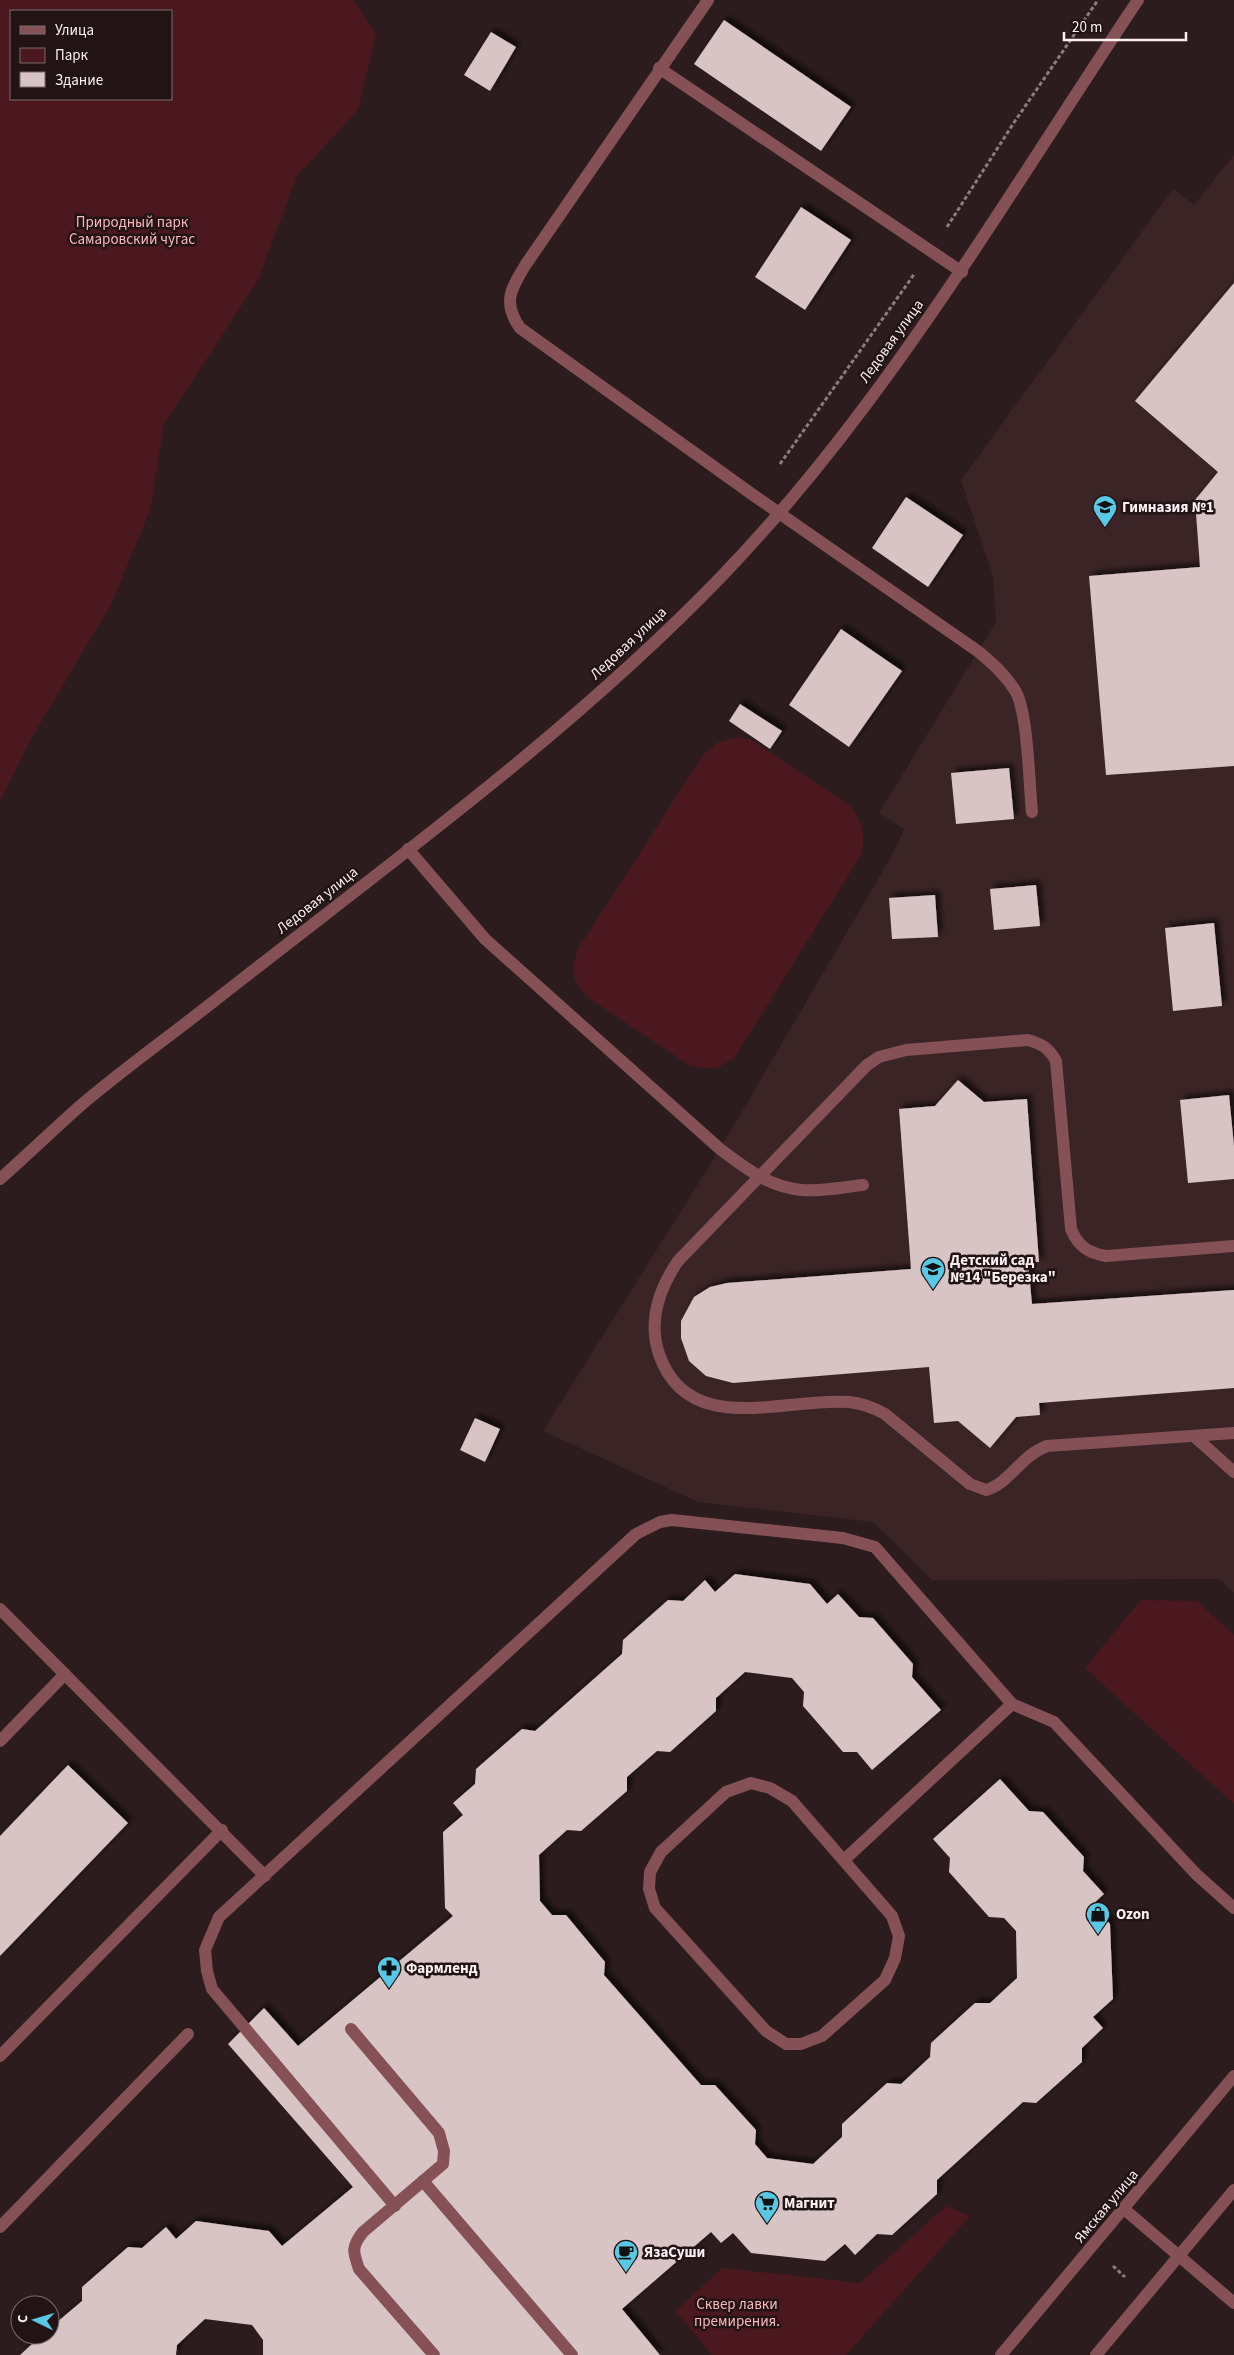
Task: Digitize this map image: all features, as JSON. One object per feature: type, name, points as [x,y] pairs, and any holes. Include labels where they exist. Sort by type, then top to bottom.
[{"type":"street","points":[[708,0],[659,68],[518,277],[509,298],[511,314],[520,328],[979,652],[1001,670],[1016,694],[1024,722],[1032,812]]},
{"type":"street","name":"Ледовая улица","points":[[0,1178],[83,1104],[531,752],[654,643],[714,584],[780,513],[862,410],[962,272],[1138,0]]},
{"type":"street","points":[[659,68],[962,272]]},
{"type":"street","points":[[408,849],[485,939],[720,1149],[758,1176],[778,1186],[802,1190],[863,1186]]},
{"type":"street","points":[[1234,1246],[1106,1256],[1094,1254],[1083,1248],[1075,1239],[1071,1229],[1056,1061],[1050,1050],[1040,1043],[1028,1040],[906,1050],[879,1057],[867,1065],[678,1261],[660,1292],[654,1332],[664,1367],[677,1384],[706,1404],[722,1408],[849,1402],[869,1406],[885,1414],[970,1484],[986,1490],[999,1484],[1034,1450],[1047,1446],[1234,1433]]},
{"type":"street","points":[[1195,1437],[1234,1472]]},
{"type":"street","points":[[395,2206],[212,1989],[207,1971],[205,1950],[219,1917],[266,1876],[636,1534],[660,1522],[672,1520],[843,1538],[875,1548],[1012,1704],[1054,1722],[1196,1874],[1234,1908]]},
{"type":"street","points":[[0,1609],[266,1876]]},
{"type":"street","points":[[0,1741],[65,1674]]},
{"type":"street","points":[[844,1860],[1012,1704]]},
{"type":"street","points":[[751,1783],[770,1788],[792,1801],[844,1860],[892,1916],[899,1936],[895,1958],[885,1980],[822,2036],[801,2044],[786,2044],[766,2032],[655,1908],[649,1889],[650,1872],[661,1852],[726,1792],[751,1783]]},
{"type":"street","points":[[0,2056],[222,1830]]},
{"type":"street","points":[[352,2029],[439,2133],[444,2151],[443,2164],[362,2232],[354,2243],[354,2255],[359,2269],[434,2355]]},
{"type":"street","points":[[0,2227],[188,2034]]},
{"type":"street","name":"Ямская улица","points":[[1001,2355],[1234,2076]]},
{"type":"street","points":[[423,2181],[572,2355]]},
{"type":"street","points":[[1096,2355],[1234,2190]]},
{"type":"street","points":[[1124,2209],[1234,2303]]},
{"type":"path","points":[[1092,2247],[1129,2280],[1143,2299]]},
{"type":"shaded area","name":"Детский сад №14 \"Березка\"","points":[[1234,155],[1234,1593],[1219,1579],[932,1580],[873,1522],[698,1502],[543,1431],[720,1149],[891,857],[904,829],[879,813],[996,622],[993,576],[961,480],[1173,189],[1194,205]]},
{"type":"green space","name":"Природный парк Самаровский чугас","points":[[0,0],[353,0],[376,34],[358,110],[297,176],[258,280],[164,424],[150,510],[111,605],[31,739],[0,801]]},
{"type":"green space","points":[[737,737],[751,740],[850,805],[861,823],[863,841],[861,855],[735,1057],[723,1065],[708,1069],[689,1065],[587,997],[575,980],[573,965],[578,949],[703,755],[717,743]]},
{"type":"green space","points":[[1141,1600],[1197,1601],[1234,1635],[1234,1804],[1085,1668]]},
{"type":"green space","name":"Сквер лавки премирения.","points":[[946,2206],[970,2216],[846,2355],[712,2355],[676,2311],[722,2268],[860,2283]]},
{"type":"building","points":[[724,20],[851,107],[821,151],[694,64]]},
{"type":"building","points":[[491,32],[516,47],[490,91],[464,75]]},
{"type":"building","points":[[801,207],[851,240],[805,310],[755,277]]},
{"type":"building","points":[[1234,283],[1234,766],[1106,775],[1089,576],[1200,567],[1195,500],[1218,472],[1135,401]]},
{"type":"building","points":[[906,497],[963,535],[928,587],[872,548]]},
{"type":"building","points":[[841,629],[902,671],[849,747],[789,705]]},
{"type":"building","points":[[740,704],[782,731],[770,749],[729,721]]},
{"type":"building","points":[[1009,768],[1014,819],[956,824],[951,773]]},
{"type":"building","points":[[1036,885],[1040,926],[994,930],[990,889]]},
{"type":"building","points":[[935,895],[938,937],[892,939],[889,898]]},
{"type":"building","points":[[1214,923],[1222,1006],[1173,1011],[1165,928]]},
{"type":"building","points":[[958,1080],[984,1102],[1027,1099],[1039,1262],[1028,1262],[1032,1304],[1234,1290],[1234,1388],[1039,1403],[1040,1415],[1016,1417],[990,1448],[958,1421],[934,1423],[929,1367],[733,1383],[706,1376],[689,1361],[681,1338],[681,1321],[694,1297],[710,1287],[727,1283],[911,1269],[899,1109],[935,1106]]},
{"type":"building","points":[[1229,1095],[1234,1146],[1234,1179],[1188,1183],[1180,1100]]},
{"type":"building","points":[[475,1418],[500,1429],[485,1462],[460,1450]]},
{"type":"building","points":[[735,1574],[810,1584],[827,1604],[838,1594],[859,1617],[873,1618],[913,1664],[912,1677],[941,1710],[872,1770],[857,1752],[843,1752],[803,1706],[804,1692],[792,1678],[745,1672],[716,1698],[716,1711],[670,1752],[657,1751],[627,1777],[627,1791],[581,1831],[567,1830],[539,1855],[540,1901],[552,1915],[566,1915],[605,1962],[604,1975],[685,2067],[701,2085],[715,2085],[756,2130],[755,2144],[767,2158],[813,2164],[842,2137],[842,2124],[887,2083],[901,2084],[930,2057],[931,2043],[975,2003],[990,2003],[1017,1978],[1016,1931],[1004,1918],[989,1917],[949,1872],[950,1858],[933,1839],[1000,1779],[1029,1811],[1043,1812],[1084,1857],[1083,1871],[1104,1894],[1093,1904],[1110,1924],[1113,1999],[1093,2017],[1103,2028],[1082,2048],[1082,2062],[1036,2103],[1023,2102],[937,2180],[937,2194],[892,2235],[877,2234],[855,2255],[845,2244],[825,2261],[751,2253],[733,2233],[721,2243],[711,2232],[622,2309],[660,2355],[263,2355],[263,2340],[252,2325],[205,2319],[177,2345],[176,2355],[20,2355],[31,2345],[60,2345],[60,2320],[82,2301],[82,2287],[128,2247],[142,2248],[166,2227],[176,2239],[196,2221],[269,2231],[282,2246],[353,2187],[228,2044],[264,2008],[298,2046],[453,1916],[445,1908],[443,1832],[463,1815],[453,1803],[475,1784],[476,1769],[522,1729],[535,1731],[622,1654],[623,1640],[668,1600],[683,1601],[705,1580],[715,1592]]},
{"type":"building","points":[[68,1765],[128,1823],[0,1956],[0,1836]]},
{"type":"place","name":"Гимназия №1","points":[[1105,528]]},
{"type":"place","name":"Детский сад №14 \"Березка\"","points":[[933,1290]]},
{"type":"place","name":"Ozon","points":[[1098,1935]]},
{"type":"place","name":"Фармленд","points":[[389,1989]]},
{"type":"place","name":"Магнит","points":[[767,2224]]},
{"type":"place","name":"ЯзаСуши","points":[[626,2273]]}]
